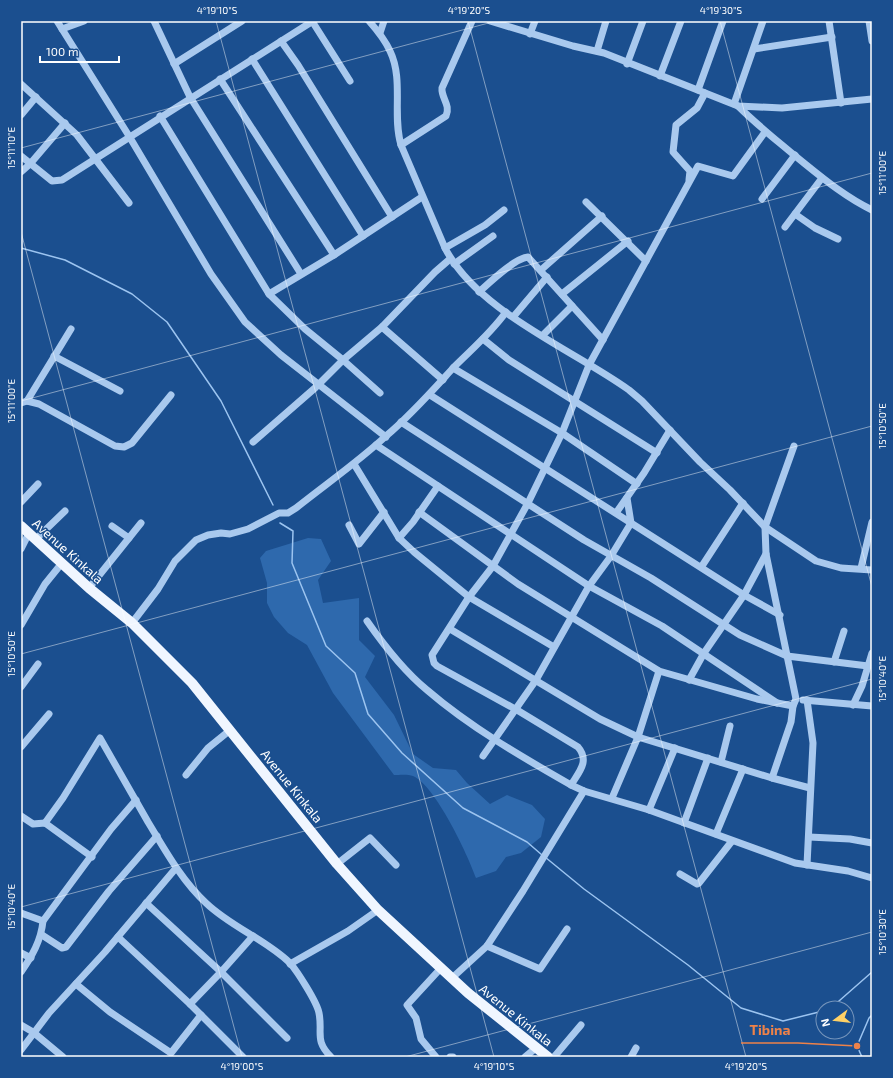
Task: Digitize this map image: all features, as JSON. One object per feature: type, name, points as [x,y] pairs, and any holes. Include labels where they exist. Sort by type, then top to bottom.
[{"type":"main road","name":"Avenue Kinkala","points":[[29,533],[89,588],[132,623],[192,683],[337,864],[378,910],[452,978],[548,1057]]},
{"type":"street","points":[[57,21],[129,136],[211,274],[245,322],[281,355],[386,437]]},
{"type":"street","points":[[62,29],[84,21]]},
{"type":"street","points":[[154,21],[190,97],[301,274]]},
{"type":"street","points":[[174,64],[242,21]]},
{"type":"street","points":[[21,156],[52,181],[58,181],[313,21],[350,81]]},
{"type":"street","points":[[369,21],[380,33],[394,60],[397,129],[401,145],[422,197],[452,262],[479,292],[506,312],[629,390],[766,527],[816,561],[841,568],[861,568],[872,570]]},
{"type":"street","points":[[380,33],[384,21]]},
{"type":"street","points":[[401,145],[446,116],[448,106],[442,94],[442,88],[472,21]]},
{"type":"street","points":[[493,21],[530,34],[597,51],[627,64],[736,105],[782,108],[872,99]]},
{"type":"street","points":[[530,34],[535,21]]},
{"type":"street","points":[[597,51],[606,21]]},
{"type":"street","points":[[627,64],[643,21]]},
{"type":"street","points":[[660,76],[681,21]]},
{"type":"street","points":[[698,90],[723,21]]},
{"type":"street","points":[[736,105],[763,21]]},
{"type":"street","points":[[829,21],[841,103]]},
{"type":"street","points":[[869,21],[872,41]]},
{"type":"street","points":[[754,49],[832,38]]},
{"type":"street","points":[[281,41],[298,65],[392,217]]},
{"type":"street","points":[[252,59],[364,236]]},
{"type":"street","points":[[220,79],[334,255]]},
{"type":"street","points":[[21,84],[65,123],[96,157],[130,203]]},
{"type":"street","points":[[688,184],[690,171],[672,152],[675,132],[679,121],[692,113],[705,93]]},
{"type":"street","points":[[21,116],[36,97]]},
{"type":"street","points":[[736,105],[765,132],[822,178],[852,199],[872,210]]},
{"type":"street","points":[[160,116],[269,294],[305,329],[380,393]]},
{"type":"street","points":[[21,172],[30,164],[65,123]]},
{"type":"street","points":[[571,785],[585,759],[583,753],[578,747],[517,710],[434,663],[432,655],[469,597],[493,566],[528,503],[562,434],[589,365],[698,166],[733,176],[765,132]]},
{"type":"street","points":[[762,199],[795,155]]},
{"type":"street","points":[[786,227],[822,178]]},
{"type":"street","points":[[269,294],[364,236],[422,197]]},
{"type":"street","points":[[586,202],[628,241],[646,261]]},
{"type":"street","points":[[445,248],[485,225],[504,210]]},
{"type":"street","points":[[795,214],[815,228],[838,240]]},
{"type":"street","points":[[541,270],[602,216]]},
{"type":"street","points":[[253,442],[318,385],[343,360],[382,327],[452,262],[493,236]]},
{"type":"street","points":[[562,294],[628,241]]},
{"type":"street","points":[[479,292],[524,257],[528,257],[603,340]]},
{"type":"street","points":[[514,316],[547,277]]},
{"type":"street","points":[[543,335],[572,306]]},
{"type":"street","points":[[132,623],[158,589],[175,561],[196,540],[208,535],[221,533],[230,534],[248,529],[279,513],[288,513],[354,464],[386,437],[483,339],[506,312]]},
{"type":"street","points":[[382,327],[443,380]]},
{"type":"street","points":[[71,329],[24,402],[39,404],[115,446],[124,447],[132,443],[171,395]]},
{"type":"street","points":[[483,339],[509,360],[657,453]]},
{"type":"street","points":[[54,356],[120,391]]},
{"type":"street","points":[[453,368],[562,434],[637,484]]},
{"type":"street","points":[[430,394],[544,469],[702,566],[744,595],[780,615]]},
{"type":"street","points":[[401,422],[611,556],[651,578],[722,624],[761,646],[787,656],[868,666]]},
{"type":"street","points":[[616,513],[637,484],[670,430]]},
{"type":"street","points":[[376,444],[589,586],[662,626],[777,702]]},
{"type":"street","points":[[772,778],[791,722],[794,703],[780,615],[766,554],[766,527],[794,446]]},
{"type":"street","points":[[354,464],[399,538],[469,597],[554,648]]},
{"type":"street","points":[[21,502],[38,484]]},
{"type":"street","points":[[399,538],[438,486]]},
{"type":"street","points":[[483,756],[517,710],[536,680],[589,586],[611,556],[631,523],[627,498]]},
{"type":"street","points":[[702,566],[743,503]]},
{"type":"street","points":[[21,549],[29,533],[65,511]]},
{"type":"street","points":[[349,525],[359,544],[384,512]]},
{"type":"street","points":[[419,512],[493,566],[571,618],[659,671],[757,699],[794,703],[807,700],[872,706]]},
{"type":"street","points":[[861,568],[872,522]]},
{"type":"street","points":[[89,588],[141,523]]},
{"type":"street","points":[[112,526],[129,538]]},
{"type":"street","points":[[689,680],[722,624],[744,595],[766,554]]},
{"type":"street","points":[[21,625],[45,584],[62,563]]},
{"type":"street","points":[[367,621],[382,642],[426,690],[471,724],[571,785],[584,791],[649,810],[780,858],[872,878]]},
{"type":"street","points":[[450,629],[600,719],[638,737],[772,778],[810,788]]},
{"type":"street","points":[[834,662],[844,631]]},
{"type":"street","points":[[853,705],[862,686],[872,653]]},
{"type":"street","points":[[21,686],[38,664]]},
{"type":"street","points":[[612,798],[638,737],[659,671]]},
{"type":"street","points":[[807,700],[814,743],[810,788],[807,865]]},
{"type":"street","points":[[21,747],[49,714]]},
{"type":"street","points":[[721,762],[730,726]]},
{"type":"street","points":[[186,775],[208,748],[230,731]]},
{"type":"street","points":[[45,823],[63,798],[100,738],[176,868],[204,902],[290,964],[314,1000],[319,1013],[319,1038],[321,1046],[330,1056]]},
{"type":"street","points":[[649,810],[675,748]]},
{"type":"street","points":[[684,823],[708,758]]},
{"type":"street","points":[[716,834],[742,769]]},
{"type":"street","points":[[452,978],[486,946],[523,891],[584,791]]},
{"type":"street","points":[[21,972],[31,958],[42,935],[44,921],[111,829],[136,800]]},
{"type":"street","points":[[21,816],[33,824],[45,823],[92,856]]},
{"type":"street","points":[[42,935],[62,948],[66,947],[109,891],[157,836]]},
{"type":"street","points":[[809,837],[850,839],[872,842]]},
{"type":"street","points":[[337,864],[370,838],[396,865]]},
{"type":"street","points":[[680,874],[697,884],[699,883],[732,841]]},
{"type":"street","points":[[21,1050],[33,1032],[176,868]]},
{"type":"street","points":[[146,903],[221,972],[287,1038]]},
{"type":"street","points":[[290,964],[348,931],[378,910]]},
{"type":"street","points":[[21,913],[44,921]]},
{"type":"street","points":[[486,946],[540,969],[567,929]]},
{"type":"street","points":[[118,936],[190,1004],[243,1057]]},
{"type":"street","points":[[190,1004],[253,936]]},
{"type":"street","points":[[21,952],[31,958]]},
{"type":"street","points":[[436,1057],[421,1039],[416,1018],[407,1005],[441,968]]},
{"type":"street","points":[[76,984],[110,1012],[171,1053],[201,1015]]},
{"type":"street","points":[[21,1025],[33,1032],[63,1057]]},
{"type":"street","points":[[554,1057],[581,1025]]},
{"type":"street","points":[[525,1057],[537,1047]]},
{"type":"street","points":[[631,1057],[636,1048]]},
{"type":"shaded area","points":[[308,538],[321,539],[331,561],[318,580],[323,603],[359,598],[359,640],[375,656],[365,677],[394,715],[413,754],[433,768],[456,770],[467,783],[490,804],[507,795],[532,805],[545,819],[541,837],[521,853],[506,857],[496,871],[476,878],[450,822],[431,792],[422,782],[413,776],[394,775],[333,693],[307,645],[288,633],[274,617],[267,603],[267,583],[260,558],[266,551]]},
{"type":"waterway","points":[[21,248],[65,260],[132,294],[167,322],[221,401],[273,505]]},
{"type":"waterway","points":[[280,523],[293,531],[292,563],[326,646],[355,673],[368,714],[402,753],[463,808],[527,842],[542,855]]},
{"type":"waterway","points":[[545,857],[584,889],[688,965],[741,1008],[783,1021],[815,1013]]},
{"type":"waterway","points":[[840,1000],[872,972]]},
{"type":"waterway","points":[[862,1057],[857,1046],[869,1018],[872,1015]]},
{"type":"place","name":"Tibina","points":[[857,1046]]}]
